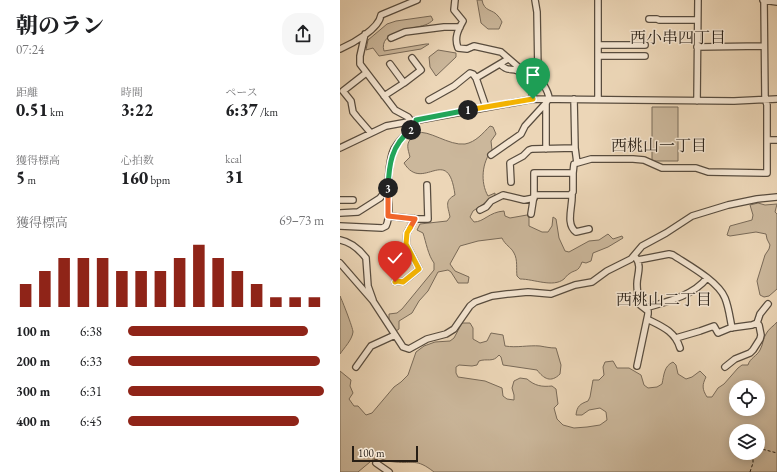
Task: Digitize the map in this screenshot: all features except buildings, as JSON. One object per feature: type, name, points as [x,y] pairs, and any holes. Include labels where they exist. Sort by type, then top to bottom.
[{"type":"street","points":[[340,48],[365,34],[380,20],[381,15],[417,0]]},
{"type":"street","points":[[455,0],[454,10],[463,19],[457,31],[456,45],[458,48],[467,49],[474,46],[495,50],[500,52],[523,71],[539,78]]},
{"type":"street","points":[[535,0],[537,12],[538,72],[539,78],[546,87],[547,100],[546,149]]},
{"type":"street","points":[[598,0],[598,99]]},
{"type":"street","points":[[697,100],[698,0]]},
{"type":"street","points":[[589,229],[576,232],[572,228],[570,219],[574,164],[577,163],[591,159],[633,159],[644,160],[662,168],[696,168],[708,172],[767,173],[768,140],[767,105],[765,98],[764,0],[777,2]]},
{"type":"street","points":[[649,19],[698,20]]},
{"type":"street","points":[[391,38],[405,32],[444,27],[460,27]]},
{"type":"street","points":[[340,226],[382,228],[387,223],[389,167],[394,149],[402,138],[416,126],[414,120],[395,110],[360,64],[360,56],[365,34]]},
{"type":"street","points":[[598,45],[645,46]]},
{"type":"street","points":[[698,47],[764,46]]},
{"type":"street","points":[[598,56],[645,56]]},
{"type":"street","points":[[384,96],[421,70],[412,58]]},
{"type":"street","points":[[476,78],[508,59]]},
{"type":"street","points":[[390,64],[404,83]]},
{"type":"street","points":[[500,64],[505,69],[510,71],[518,71],[520,73],[526,82],[531,86],[533,99]]},
{"type":"street","points":[[366,72],[341,92],[351,101],[353,112],[356,117],[370,132]]},
{"type":"street","points":[[429,100],[432,100],[454,86],[470,73],[476,78],[486,107]]},
{"type":"street","points":[[340,148],[370,132],[386,126],[533,99],[734,101],[777,98]]},
{"type":"street","points":[[574,99],[575,148],[577,163]]},
{"type":"street","points":[[491,155],[521,134],[525,126],[547,100]]},
{"type":"street","points":[[768,140],[777,140]]},
{"type":"street","points":[[511,182],[510,163],[523,156],[528,150],[575,148]]},
{"type":"street","points":[[531,214],[534,196],[534,173],[573,173]]},
{"type":"street","points":[[388,216],[415,219],[428,218],[427,186]]},
{"type":"street","points":[[340,213],[358,212],[380,198],[388,188]]},
{"type":"street","points":[[480,210],[486,207],[491,201],[503,195],[524,200],[534,196],[572,194]]},
{"type":"street","points":[[635,258],[642,246],[699,213],[757,199],[777,197]]},
{"type":"street","points":[[340,200],[353,200]]},
{"type":"street","points":[[395,282],[403,282],[419,269],[406,244],[407,233],[415,219]]},
{"type":"street","points":[[340,240],[347,241],[356,247],[366,258],[368,286],[373,301]]},
{"type":"street","points":[[340,263],[373,301],[403,347],[406,349],[412,348],[427,339],[446,334],[454,329],[470,306],[492,296],[528,292],[556,293],[575,285],[596,280],[607,271],[635,258],[669,254],[707,278],[723,293],[732,328]]},
{"type":"street","points":[[635,258],[640,271],[637,283],[639,304],[647,314],[669,330],[676,338],[680,348]]},
{"type":"street","points":[[638,366],[647,314],[661,303],[672,300],[698,287],[707,278]]},
{"type":"street","points":[[676,338],[714,326],[718,333],[732,328],[752,326],[757,322],[760,314],[768,304]]},
{"type":"street","points":[[725,367],[735,359],[750,353],[753,350],[760,340],[761,335],[757,322]]},
{"type":"street","points":[[356,367],[370,346],[395,335]]},
{"type":"street","points":[[376,463],[389,472]]},
{"type":"path","points":[[765,450],[777,453]]},
{"type":"path","points":[[750,472],[753,460]]},
{"type":"shaded area","points":[[477,0],[482,0],[485,7],[496,14],[502,22],[499,29],[488,29],[481,23]]},
{"type":"shaded area","points":[[431,16],[433,20],[428,24],[391,35],[386,39],[384,44],[384,51],[429,44],[421,49],[379,56],[373,48],[366,50],[368,40],[387,24],[396,21]]},
{"type":"shaded area","points":[[438,50],[456,53],[456,57],[436,76],[430,67],[429,57]]},
{"type":"shaded area","points":[[652,107],[678,107],[678,161],[652,161]]},
{"type":"shaded area","points":[[490,126],[493,127],[496,134],[491,141],[492,150],[484,166],[483,178],[485,190],[488,196],[495,193],[495,196],[473,211],[470,217],[474,222],[478,222],[494,213],[504,211],[505,216],[510,218],[527,215],[529,217],[529,226],[542,232],[548,232],[552,226],[553,217],[556,219],[559,238],[565,251],[569,252],[589,241],[599,240],[608,234],[613,239],[622,236],[623,238],[608,247],[593,253],[591,261],[586,263],[582,262],[578,269],[568,274],[560,282],[554,283],[520,279],[517,276],[516,262],[513,251],[502,238],[478,241],[460,246],[450,264],[455,271],[469,277],[468,283],[458,283],[448,270],[438,272],[428,291],[419,301],[412,313],[399,321],[399,329],[396,331],[389,321],[389,314],[397,313],[402,309],[434,270],[434,263],[423,233],[417,230],[420,224],[447,221],[450,217],[448,202],[449,199],[455,195],[452,180],[447,172],[441,170],[419,174],[411,171],[404,163],[410,157],[408,144],[410,139],[416,133],[422,132],[452,143],[465,144],[476,139]]},
{"type":"shaded area","points":[[758,203],[765,205],[777,204],[775,212],[777,214],[777,289],[769,296],[764,297],[760,295],[757,281],[765,255],[770,245],[766,234],[756,232],[730,236],[727,235],[730,226],[752,220],[753,215],[750,205]]},
{"type":"shaded area","points":[[340,296],[353,332],[350,341],[340,354]]},
{"type":"shaded area","points":[[777,322],[777,472],[434,472],[419,463],[392,462],[376,457],[358,472],[340,472],[340,371],[351,380],[350,386],[353,393],[349,399],[354,406],[358,406],[366,415],[372,413],[394,387],[408,375],[416,352],[424,346],[435,342],[450,341],[454,338],[462,323],[470,323],[473,328],[473,339],[480,343],[487,341],[491,333],[503,335],[505,346],[536,346],[556,348],[561,365],[560,374],[551,379],[545,378],[537,370],[503,365],[499,355],[492,360],[479,361],[477,365],[459,365],[456,367],[456,373],[458,377],[485,381],[502,388],[503,396],[507,399],[514,400],[512,388],[514,381],[520,378],[527,379],[539,386],[552,386],[556,389],[558,404],[554,408],[557,419],[563,425],[574,428],[600,425],[607,420],[606,412],[600,408],[589,410],[582,415],[576,415],[579,406],[588,401],[590,397],[593,380],[599,380],[604,375],[603,367],[605,362],[613,361],[617,368],[629,368],[641,375],[644,385],[648,388],[657,387],[662,384],[666,368],[673,362],[676,365],[678,374],[686,379],[692,377],[700,371],[706,377],[703,385],[704,392],[707,397],[712,397],[718,388],[724,384],[738,368],[742,365],[748,365],[760,350],[764,337]]},
{"type":"district","name":"西小串四丁目","points":[[678,37]]},
{"type":"district","name":"西桃山一丁目","points":[[659,145]]},
{"type":"district","name":"西桃山二丁目","points":[[664,299]]},
{"type":"route","points":[[395,282],[403,282],[419,269],[406,244],[407,233],[415,219],[388,216],[389,167],[394,149],[402,138],[416,126],[416,120],[533,99]]}]
